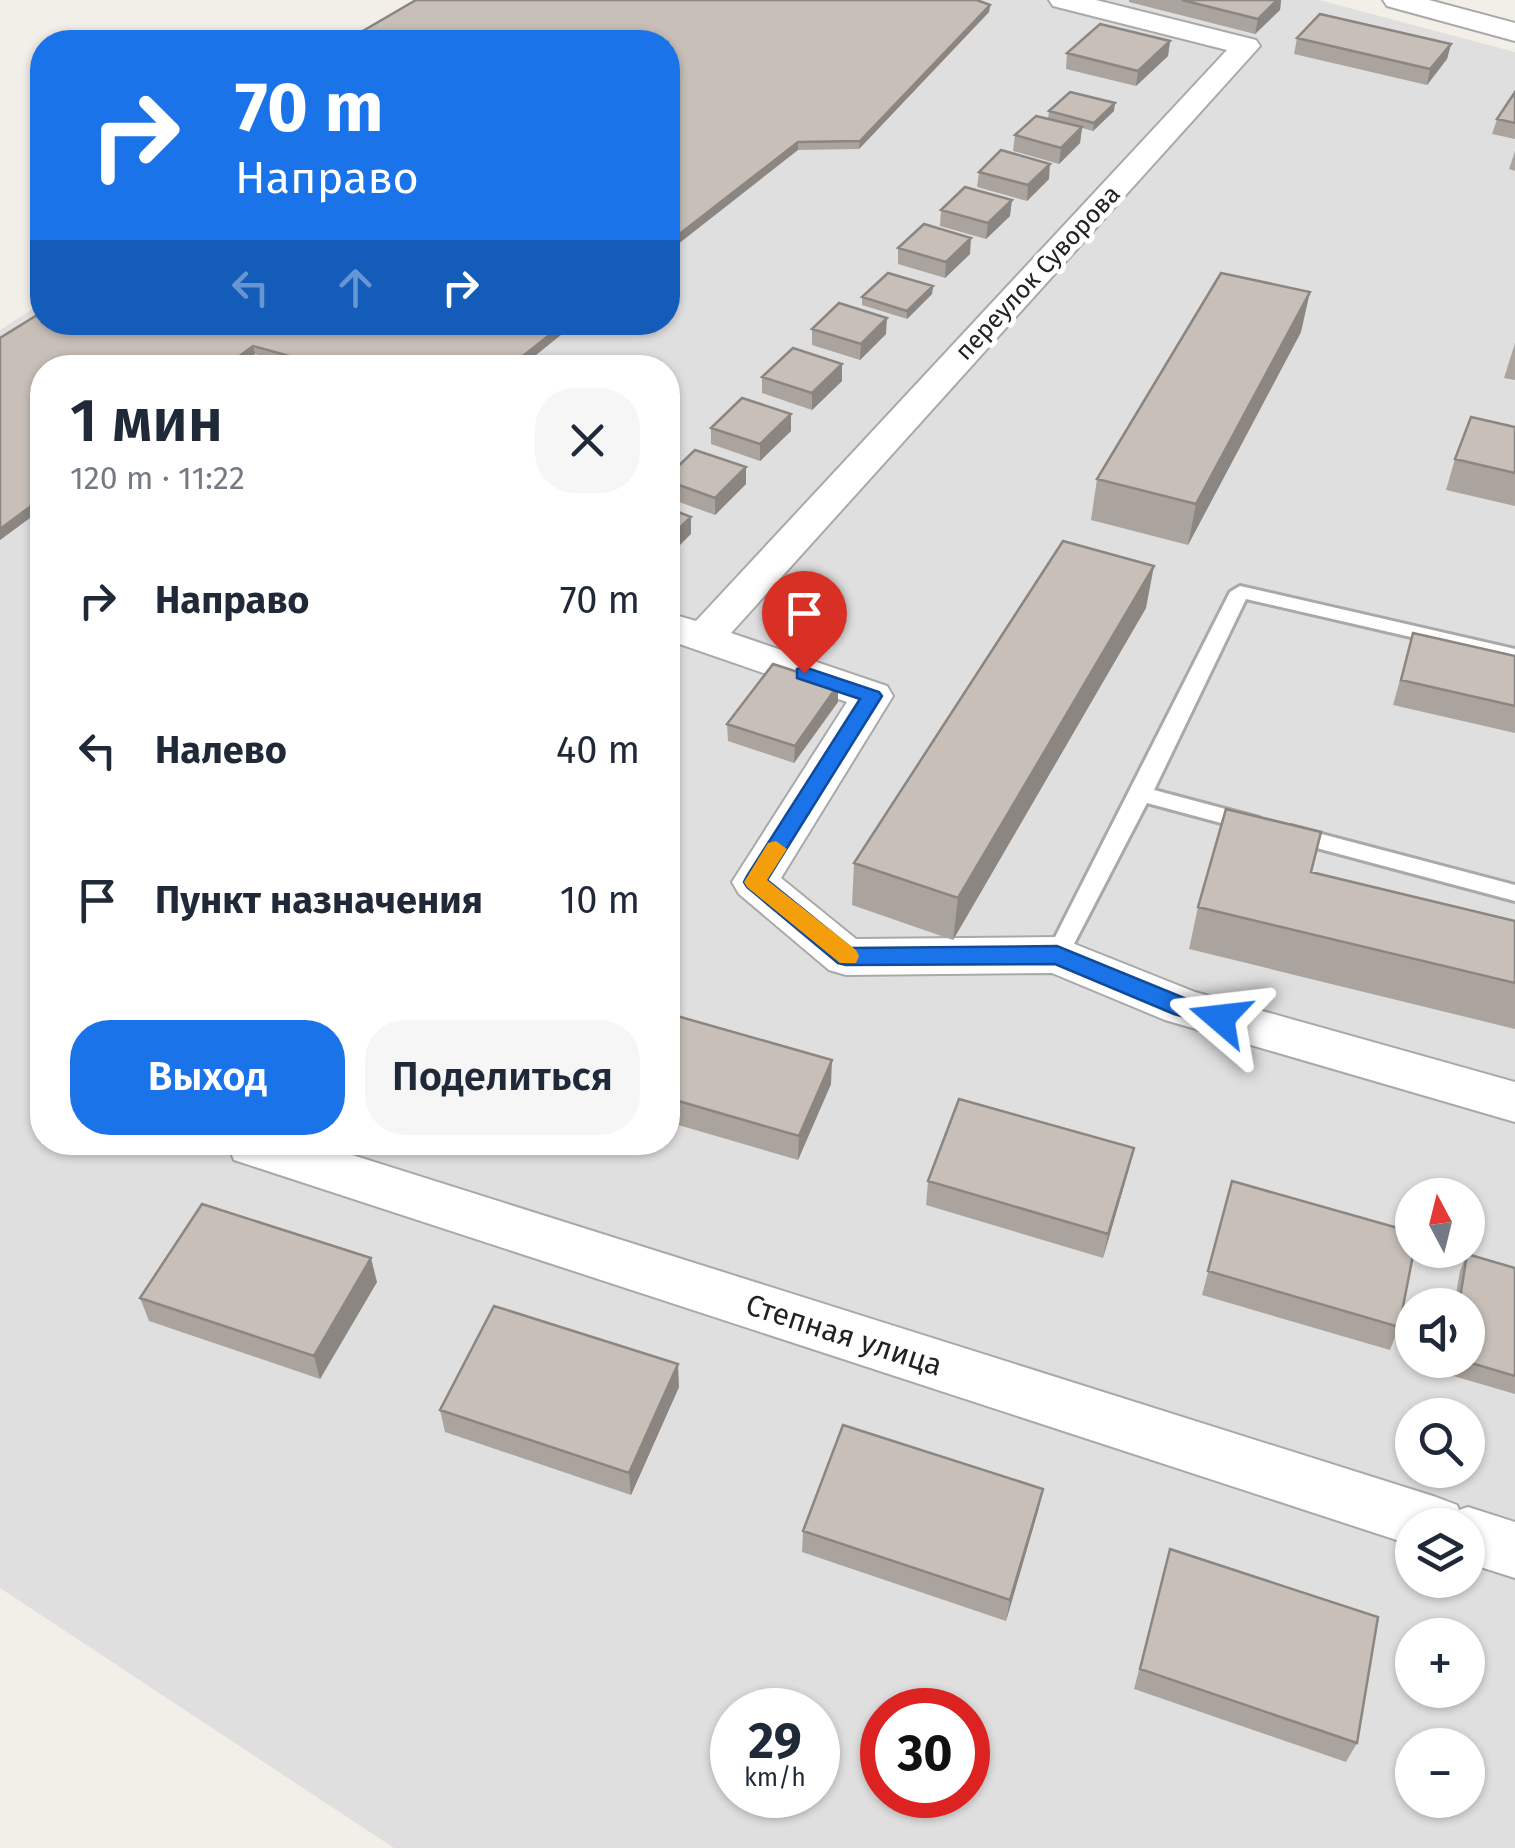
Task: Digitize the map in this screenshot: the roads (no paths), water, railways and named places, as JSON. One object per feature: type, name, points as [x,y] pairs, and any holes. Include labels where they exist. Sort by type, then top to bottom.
[{"type":"street","name":"переулок Суворова","points":[[685,632],[1246,46],[1063,0]]},
{"type":"street","points":[[1398,0],[1515,32]]},
{"type":"street","points":[[685,632],[872,696],[755,882],[846,956],[1057,955],[1182,1007],[1515,1102]]},
{"type":"street","name":"Степная улица","points":[[283,1155],[1395,1512]]},
{"type":"street","points":[[1485,1540],[1515,1550]]},
{"type":"lane","points":[[1057,955],[1142,794],[1240,592],[1515,655]]},
{"type":"lane","points":[[1142,794],[1515,894]]}]
